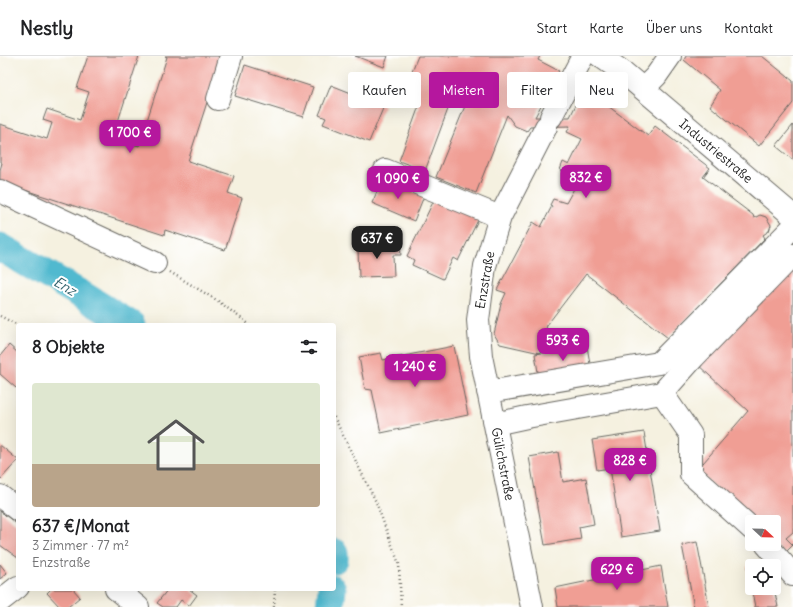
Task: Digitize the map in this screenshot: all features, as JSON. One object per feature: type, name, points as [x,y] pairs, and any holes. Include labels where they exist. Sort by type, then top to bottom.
[{"type":"street","points":[[218,99],[232,56]]},
{"type":"street","name":"Enzstraße","points":[[478,320],[485,266],[500,217],[583,56]]},
{"type":"street","name":"Industriestraße","points":[[600,56],[623,72],[793,216]]},
{"type":"street","points":[[643,89],[656,76],[670,56]]},
{"type":"street","points":[[385,170],[500,217]]},
{"type":"street","points":[[0,191],[155,263]]},
{"type":"street","points":[[488,392],[659,363],[793,227]]},
{"type":"street","points":[[495,424],[527,416],[662,393],[694,357],[793,255]]},
{"type":"street","name":"Gülichstraße","points":[[478,320],[481,356],[532,607]]},
{"type":"street","points":[[662,393],[691,435],[691,474],[745,523]]},
{"type":"street","points":[[0,496],[16,508]]},
{"type":"street","points":[[772,551],[793,574]]},
{"type":"street","points":[[0,601],[16,589]]},
{"type":"street","points":[[118,591],[138,607]]},
{"type":"path","points":[[155,263],[218,301],[247,323]]},
{"type":"path","points":[[0,316],[16,325]]},
{"type":"path","points":[[336,420],[376,502],[399,564],[401,607]]},
{"type":"path","points":[[274,607],[275,591]]},
{"type":"building","points":[[88,56],[139,56],[113,137],[139,146],[167,57],[165,56],[222,56],[188,161],[234,176],[228,193],[242,198],[225,250],[165,230],[164,235],[0,182],[0,170],[2,163],[0,162],[0,124],[47,139],[52,123],[43,120],[47,109],[80,120],[89,92],[77,88]]},
{"type":"building","points":[[355,56],[388,56],[384,67]]},
{"type":"building","points":[[418,56],[540,56],[538,60],[558,72],[507,72],[507,108],[540,108],[535,117],[570,117],[575,107],[575,108],[611,108],[648,136],[655,126],[710,168],[703,177],[753,215],[754,218],[760,215],[766,217],[771,225],[769,231],[763,235],[765,238],[668,338],[586,274],[547,325],[540,353],[500,344],[494,334],[501,304],[506,293],[497,290],[533,222],[541,227],[552,206],[550,205],[553,199],[566,203],[576,185],[566,180],[569,174],[560,170],[563,162],[569,165],[582,139],[567,132],[570,126],[530,127],[527,131],[515,126],[507,115],[476,193],[436,177],[464,108],[499,108],[499,72],[429,72],[429,108],[448,108],[425,171],[399,161],[418,108],[421,108],[421,72],[412,72]]},
{"type":"building","points":[[686,56],[762,56],[793,81],[793,103],[759,146],[710,106],[720,90],[684,60]]},
{"type":"building","points":[[245,65],[313,87],[303,117],[235,96]]},
{"type":"building","points":[[331,85],[348,92],[348,108],[383,108],[369,142],[323,124],[326,118],[319,115]]},
{"type":"building","points":[[793,125],[793,160],[776,146]]},
{"type":"building","points":[[383,178],[424,196],[414,221],[372,203]]},
{"type":"building","points":[[435,198],[479,218],[458,261],[453,258],[443,279],[412,265],[414,260],[407,256]]},
{"type":"building","points":[[393,242],[393,247],[400,247],[401,255],[393,255],[394,276],[359,277],[358,249],[364,249],[364,243]]},
{"type":"building","points":[[793,262],[793,532],[786,538],[793,545],[784,554],[781,551],[781,515],[745,515],[697,470],[748,411],[697,364]]},
{"type":"building","points":[[9,345],[16,351],[16,388],[0,374],[0,356]]},
{"type":"building","points":[[454,346],[468,415],[381,433],[372,390],[365,389],[359,357],[381,353],[383,360]]},
{"type":"building","points":[[587,346],[591,370],[539,378],[535,354]]},
{"type":"building","points":[[644,432],[660,531],[621,537],[610,468],[597,470],[592,440]]},
{"type":"building","points":[[0,445],[16,458],[16,462],[1,479]]},
{"type":"building","points":[[558,452],[563,482],[586,478],[594,524],[579,527],[581,539],[545,545],[529,457]]},
{"type":"building","points":[[0,511],[16,523],[16,557],[0,545]]},
{"type":"building","points":[[697,542],[709,607],[694,607],[682,545]]},
{"type":"building","points":[[0,564],[7,573],[0,579]]},
{"type":"building","points":[[661,566],[668,607],[558,607],[555,588]]},
{"type":"building","points":[[49,591],[75,591],[80,597],[68,607],[60,607],[47,593]]},
{"type":"building","points":[[166,591],[192,591],[197,595],[189,606],[181,600],[176,607],[163,607],[157,603]]},
{"type":"building","points":[[753,595],[775,595],[778,607],[755,607]]},
{"type":"waterway","name":"Enz","points":[[0,247],[128,323]]},
{"type":"waterway","name":"Enz","points":[[330,607],[332,591]]}]
